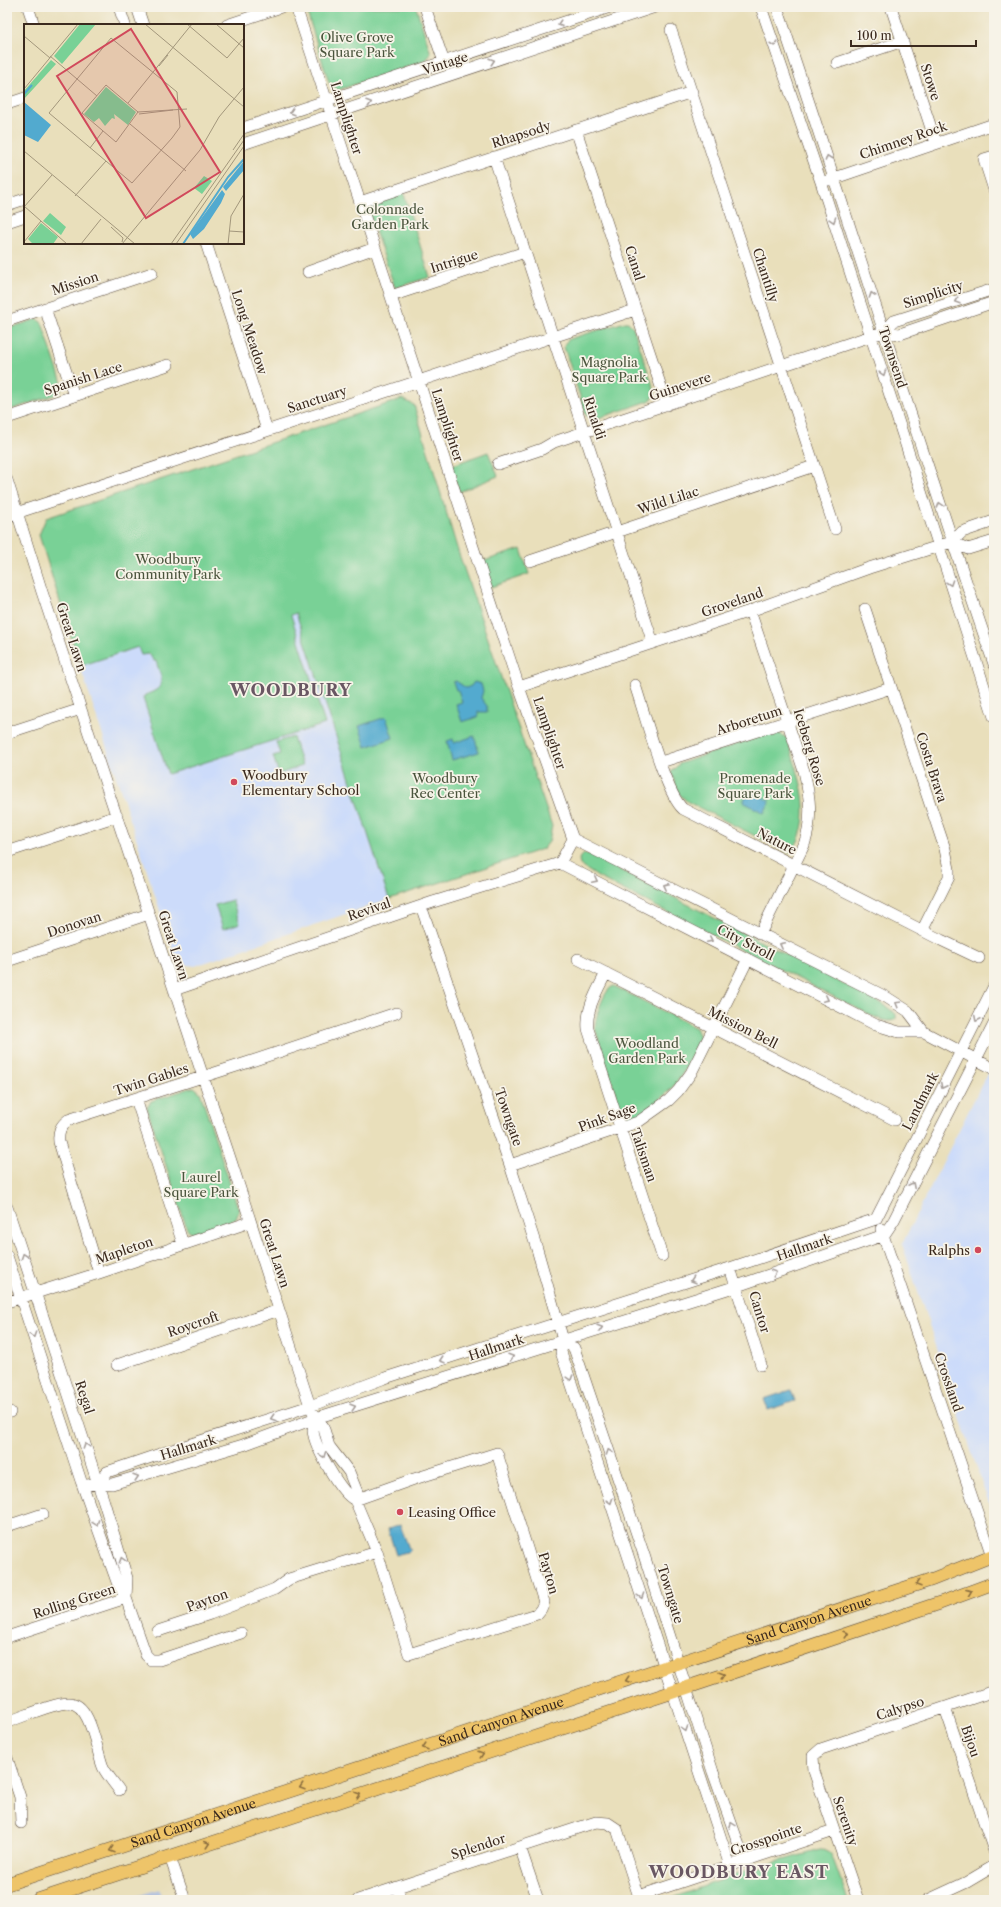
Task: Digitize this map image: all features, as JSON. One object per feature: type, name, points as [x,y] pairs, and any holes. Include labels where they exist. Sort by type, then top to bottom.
[{"type":"main road","name":"Sand Canyon Avenue","points":[[7,1884],[666,1668],[933,1579],[993,1556]]},
{"type":"main road","name":"Sand Canyon Avenue","points":[[38,1900],[680,1690],[940,1603],[994,1582]]},
{"type":"street","points":[[28,7],[34,24]]},
{"type":"street","points":[[119,7],[125,24]]},
{"type":"street","points":[[137,7],[143,24]]},
{"type":"street","points":[[230,24],[281,7]]},
{"type":"street","name":"Lamplighter","points":[[296,7],[519,687],[573,840]]},
{"type":"street","points":[[425,7],[444,62]]},
{"type":"street","name":"Vintage","points":[[244,128],[610,7]]},
{"type":"street","name":"Vintage","points":[[244,144],[655,7]]},
{"type":"street","name":"Townsend","points":[[761,7],[821,182],[994,718]]},
{"type":"street","name":"Townsend","points":[[777,7],[835,178],[952,542],[994,664]]},
{"type":"street","name":"Stowe","points":[[891,7],[936,143]]},
{"type":"street","name":"Chantilly","points":[[671,30],[835,529]]},
{"type":"street","points":[[837,63],[903,41]]},
{"type":"street","name":"Rhapsody","points":[[360,202],[692,92]]},
{"type":"street","points":[[7,104],[24,98]]},
{"type":"street","name":"Chimney Rock","points":[[821,182],[994,124]]},
{"type":"street","name":"Canal","points":[[576,130],[667,405]]},
{"type":"street","points":[[994,156],[984,159],[994,190]]},
{"type":"street","name":"Rinaldi","points":[[494,158],[653,643]]},
{"type":"street","points":[[7,205],[24,199]]},
{"type":"street","points":[[7,222],[24,216]]},
{"type":"street","name":"Long Meadow","points":[[206,244],[267,430]]},
{"type":"street","points":[[308,272],[375,248]]},
{"type":"street","name":"Intrigue","points":[[391,296],[525,252]]},
{"type":"street","name":"Mission","points":[[7,321],[152,273]]},
{"type":"street","name":"Simplicity","points":[[884,332],[894,321],[994,289]]},
{"type":"street","name":"Simplicity","points":[[871,336],[884,332],[900,334],[994,302]]},
{"type":"street","points":[[45,308],[74,396]]},
{"type":"street","name":"Sanctuary","points":[[12,514],[635,310]]},
{"type":"street","name":"Guinevere","points":[[498,464],[584,432],[871,336]]},
{"type":"street","name":"Spanish Lace","points":[[7,418],[168,365]]},
{"type":"street","name":"Wild Lilac","points":[[530,561],[814,466]]},
{"type":"street","name":"Great Lawn","points":[[7,480],[12,514],[117,816],[204,1077],[310,1406],[316,1418]]},
{"type":"street","name":"Groveland","points":[[519,687],[750,611],[952,542],[962,532],[994,521]]},
{"type":"street","points":[[952,542],[968,549],[994,541]]},
{"type":"street","name":"Costa Brava","points":[[865,609],[945,849],[949,869],[946,884],[922,931]]},
{"type":"street","name":"Iceberg Rose","points":[[750,611],[804,771],[810,796],[811,809],[809,830],[794,866],[760,934]]},
{"type":"street","name":"Nature","points":[[635,685],[671,792],[677,803],[683,808],[922,931],[979,958]]},
{"type":"street","name":"Arboretum","points":[[661,762],[891,688]]},
{"type":"street","points":[[7,733],[81,709]]},
{"type":"street","points":[[7,852],[117,816]]},
{"type":"street","points":[[560,863],[573,840]]},
{"type":"street","name":"City Stroll","points":[[573,840],[886,997],[908,1011],[924,1032],[994,1069]]},
{"type":"street","name":"City Stroll","points":[[560,863],[876,1025],[899,1032],[924,1032]]},
{"type":"street","name":"Revival","points":[[174,990],[421,906],[560,863]]},
{"type":"street","name":"Towngate","points":[[421,906],[510,1166],[563,1340],[561,1352],[666,1668],[680,1690],[713,1772],[745,1862]]},
{"type":"street","name":"Donovan","points":[[7,961],[149,914]]},
{"type":"street","name":"Mission Bell","points":[[578,958],[895,1120]]},
{"type":"street","name":"Pink Sage","points":[[510,1166],[638,1122],[649,1116],[678,1091],[691,1073],[748,959]]},
{"type":"street","name":"Talisman","points":[[606,973],[589,1008],[587,1017],[588,1029],[662,1256]]},
{"type":"street","name":"Landmark","points":[[876,1218],[994,986]]},
{"type":"street","name":"Twin Gables","points":[[99,1273],[59,1142],[60,1129],[68,1120],[204,1077],[396,1013]]},
{"type":"street","points":[[884,1235],[894,1220],[994,1024]]},
{"type":"street","points":[[136,1098],[183,1244]]},
{"type":"street","name":"Regal","points":[[7,1207],[98,1483],[127,1578],[126,1598]]},
{"type":"street","name":"Hallmark","points":[[98,1483],[107,1472],[310,1406],[385,1378],[730,1268],[876,1218]]},
{"type":"street","name":"Crossland","points":[[876,1218],[884,1235],[993,1556]]},
{"type":"street","name":"Mapleton","points":[[7,1302],[99,1273],[250,1222]]},
{"type":"street","name":"Hallmark","points":[[83,1486],[98,1483],[112,1484],[243,1445],[316,1418],[737,1286],[884,1235]]},
{"type":"street","name":"Regal","points":[[7,1256],[83,1486],[117,1582],[126,1598],[146,1655],[151,1660],[166,1658],[241,1633]]},
{"type":"street","name":"Cantor","points":[[730,1268],[761,1364]]},
{"type":"street","name":"Roycroft","points":[[117,1364],[279,1310]]},
{"type":"street","name":"Towngate","points":[[563,1340],[574,1348],[644,1555],[678,1664],[680,1690],[730,1866]]},
{"type":"street","name":"Payton","points":[[316,1418],[313,1431],[327,1466],[348,1496],[355,1500],[497,1452],[544,1602],[541,1609],[536,1614],[410,1654],[377,1552],[355,1500],[357,1492],[349,1472],[330,1446],[323,1426],[316,1418]]},
{"type":"street","points":[[7,1526],[43,1514]]},
{"type":"street","name":"Payton","points":[[158,1631],[210,1614],[275,1589],[289,1579],[377,1552]]},
{"type":"street","name":"Rolling Green","points":[[7,1638],[126,1598]]},
{"type":"street","name":"Calypso","points":[[816,1752],[821,1748],[994,1691]]},
{"type":"street","points":[[7,1722],[60,1704],[70,1703],[81,1706],[87,1716],[104,1768],[119,1790]]},
{"type":"street","name":"Bijou","points":[[945,1708],[994,1851]]},
{"type":"street","name":"Serenity","points":[[816,1752],[812,1761],[814,1771],[858,1900]]},
{"type":"street","points":[[7,1758],[20,1797],[21,1824]]},
{"type":"street","name":"Splendor","points":[[358,1900],[596,1822],[608,1823],[617,1830],[639,1898]]},
{"type":"street","name":"Crosspointe","points":[[639,1898],[834,1831]]},
{"type":"street","points":[[520,1847],[538,1900]]},
{"type":"street","points":[[170,1857],[185,1900]]},
{"type":"street","points":[[928,1900],[967,1882],[994,1866]]},
{"type":"street","points":[[397,1887],[401,1900]]},
{"type":"shaded area","name":"Woodbury Elementary School","points":[[296,613],[389,899],[195,966],[177,963],[80,666],[138,647],[144,653],[152,657],[154,661]]},
{"type":"shaded area","points":[[994,1060],[994,1519],[902,1244]]},
{"type":"shaded area","points":[[159,1889],[163,1900],[124,1900]]},
{"type":"green space","name":"Olive Grove Square Park","points":[[308,7],[416,7],[431,54],[425,61],[338,90],[329,83],[306,9]]},
{"type":"green space","name":"Colonnade Garden Park","points":[[403,191],[430,277],[395,288],[365,202]]},
{"type":"green space","points":[[37,319],[42,323],[63,386],[60,393],[7,411],[7,329]]},
{"type":"green space","name":"Magnolia Square Park","points":[[628,322],[633,327],[655,392],[654,397],[649,401],[593,420],[586,415],[564,347],[565,343],[569,339]]},
{"type":"green space","points":[[402,399],[414,405],[458,551],[552,826],[549,842],[543,849],[389,899],[296,613],[291,615],[325,724],[168,774],[143,698],[145,695],[160,686],[161,678],[156,661],[154,661],[149,654],[141,655],[138,647],[80,666],[39,535],[46,518]]},
{"type":"green space","points":[[488,452],[498,476],[459,492],[450,466]]},
{"type":"green space","points":[[521,549],[529,574],[491,587],[481,562]]},
{"type":"green space","name":"Promenade Square Park","points":[[775,731],[787,738],[799,776],[804,802],[802,828],[798,841],[789,853],[688,802],[679,794],[671,772],[679,764]]},
{"type":"green space","points":[[293,737],[302,766],[279,774],[273,756],[280,754],[276,742]]},
{"type":"green space","points":[[584,854],[589,854],[883,1004],[896,1014],[896,1019],[887,1021],[870,1015],[598,877],[580,865],[579,859]]},
{"type":"green space","points":[[232,900],[240,923],[223,929],[215,905]]},
{"type":"green space","name":"Woodland Garden Park","points":[[614,986],[696,1028],[700,1037],[688,1064],[675,1084],[650,1108],[631,1118],[622,1114],[595,1028],[598,1011],[607,992]]},
{"type":"green space","name":"Laurel Square Park","points":[[194,1087],[200,1092],[239,1211],[236,1219],[193,1233],[187,1229],[147,1108],[151,1101]]},
{"type":"green space","points":[[823,1849],[829,1852],[832,1856],[848,1900],[668,1900],[744,1871]]},
{"type":"water","points":[[456,681],[466,688],[471,686],[474,682],[481,684],[483,691],[481,698],[487,706],[487,712],[478,712],[478,717],[462,722],[456,704],[462,702],[458,690],[456,690],[453,682]]},
{"type":"water","points":[[386,717],[393,738],[366,747],[359,726]]},
{"type":"water","points":[[474,736],[479,752],[452,760],[447,741],[453,739],[454,743]]},
{"type":"water","points":[[749,790],[770,801],[764,813],[743,802]]},
{"type":"water","points":[[791,1390],[795,1401],[768,1410],[764,1399]]},
{"type":"water","points":[[400,1525],[410,1551],[396,1555],[388,1529]]},
{"type":"place","name":"Woodbury Elementary School","points":[[234,782]]},
{"type":"place","name":"Ralphs","points":[[978,1250]]},
{"type":"place","name":"Leasing Office","points":[[400,1512]]},
{"type":"district","name":"WOODBURY","points":[[291,690]]},
{"type":"district","name":"WOODBURY EAST","points":[[739,1872]]},
{"type":"park label","name":"Woodbury Community Park","points":[[168,566]]},
{"type":"park label","name":"Woodbury Rec Center","points":[[445,786]]}]
